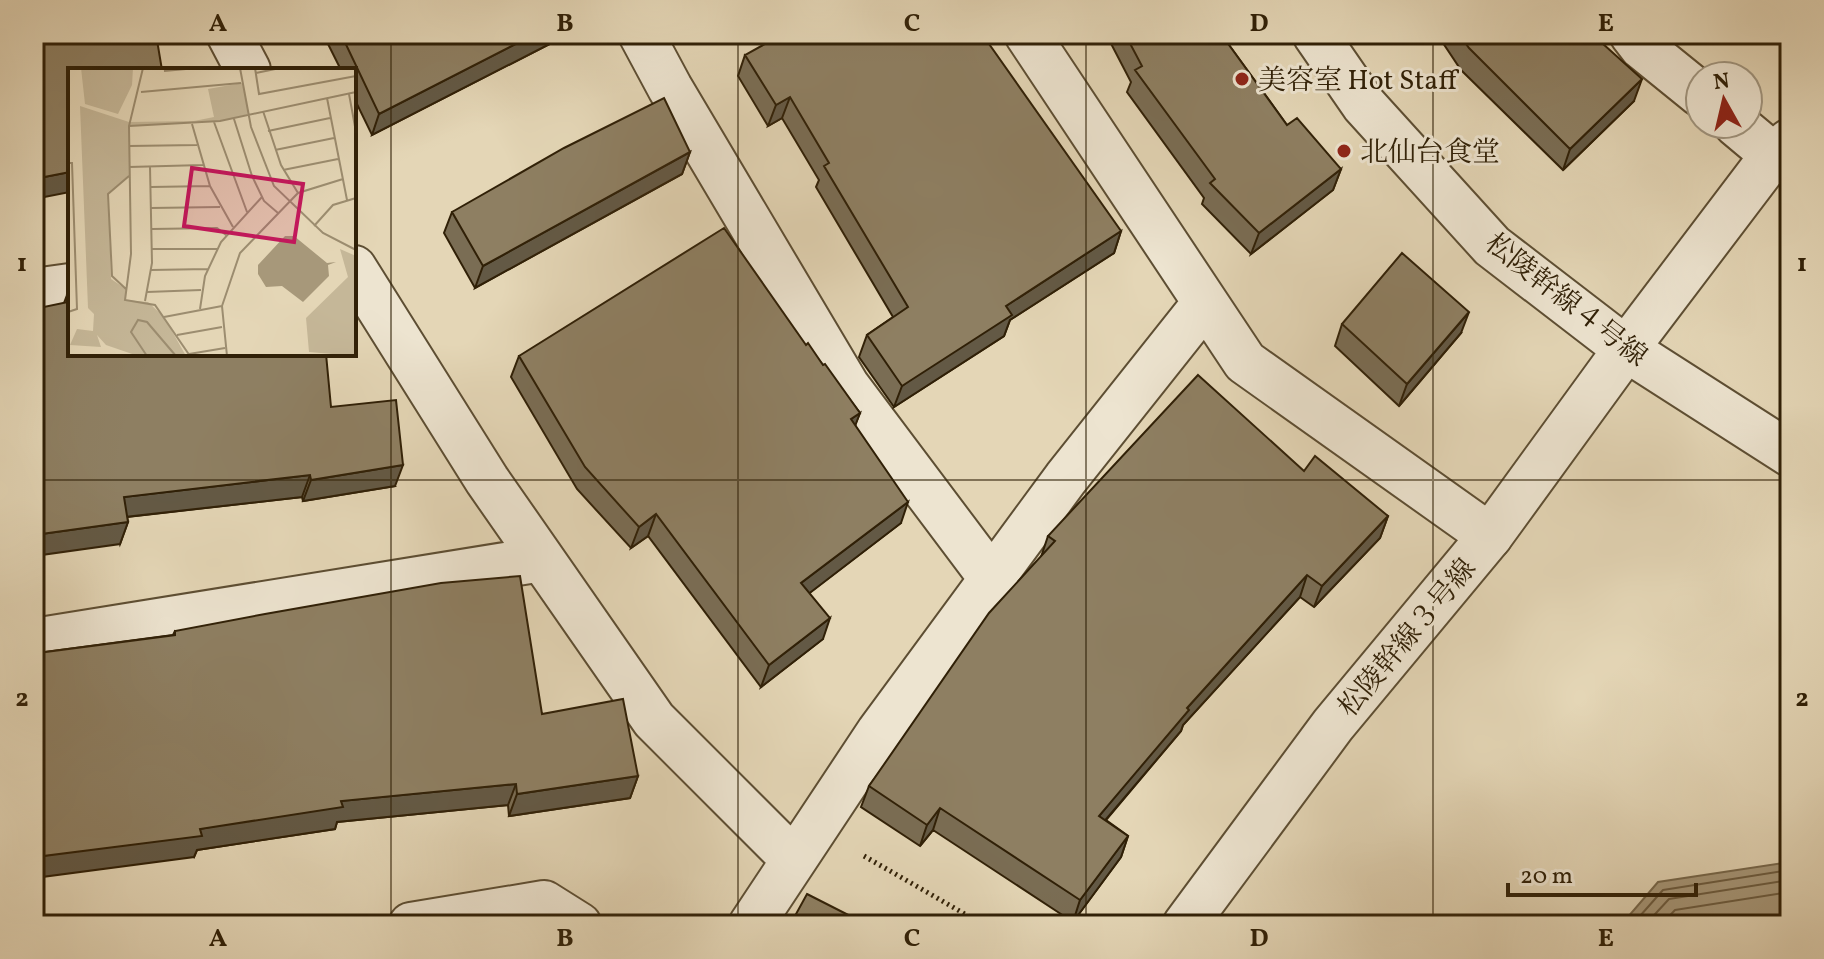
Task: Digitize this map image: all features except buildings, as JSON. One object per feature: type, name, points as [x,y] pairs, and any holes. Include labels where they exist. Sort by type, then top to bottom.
[{"type":"street","points":[[229,34],[247,68]]},
{"type":"street","points":[[641,34],[847,386],[992,579]]},
{"type":"street","points":[[1027,34],[1245,362],[1490,536]]},
{"type":"street","name":"松陵幹線４号線","points":[[1315,34],[1364,105],[1492,246],[1626,349],[1790,454]]},
{"type":"street","points":[[1632,34],[1642,47],[1684,81]]},
{"type":"street","points":[[1764,139],[1782,148]]},
{"type":"street","name":"松陵幹線３号線","points":[[1185,925],[1333,725],[1490,536],[1626,349],[1782,148]]},
{"type":"street","points":[[356,271],[487,480],[654,720],[804,844]]},
{"type":"street","points":[[34,291],[68,286]]},
{"type":"street","points":[[751,925],[879,732],[1066,478],[1205,303]]},
{"type":"street","points":[[34,641],[542,559]]},
{"type":"street","points":[[411,925],[544,903],[579,925]]},
{"type":"path","points":[[804,844],[984,925]]},
{"type":"water","points":[[1790,862],[1790,925],[1621,925],[1658,882]]},
{"type":"place","name":"美容室 Hot Staff","points":[[1242,79]]},
{"type":"place","name":"北仙台食堂","points":[[1344,151]]}]
